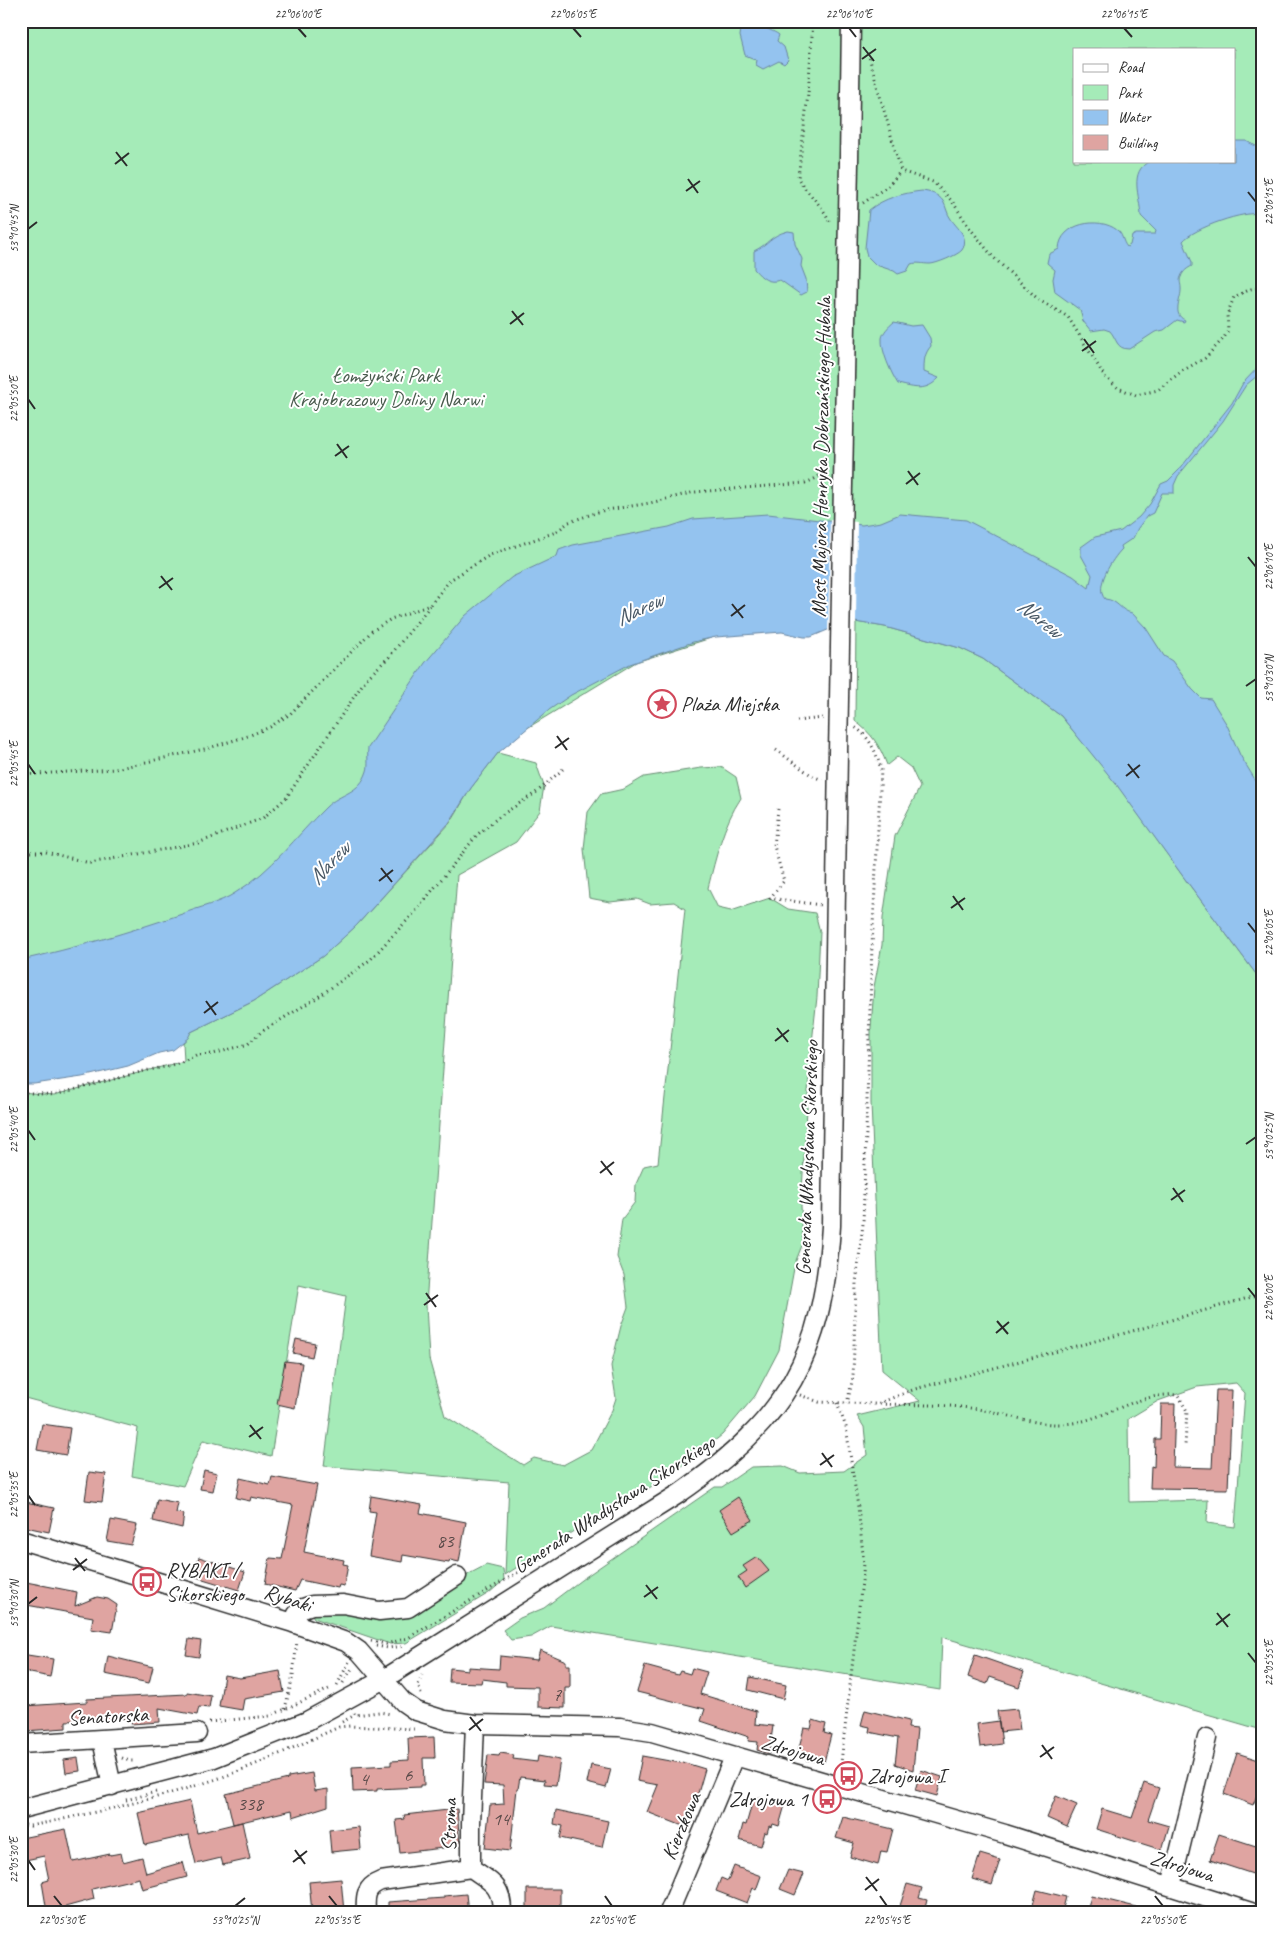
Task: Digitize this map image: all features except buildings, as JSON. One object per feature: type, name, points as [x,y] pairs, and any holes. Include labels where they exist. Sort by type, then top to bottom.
[{"type":"street","name":"Most Majora Henryka Dobrzańskiego-Hubala","points":[[838,753],[851,21]]},
{"type":"street","name":"Generała Władysława Sikorskiego","points":[[23,1817],[112,1786],[214,1758],[306,1721],[384,1679],[614,1535],[708,1473],[751,1436],[767,1419],[789,1388],[806,1354],[819,1317],[829,1252],[829,906],[838,753]]},
{"type":"street","name":"Rybaki","points":[[21,1540],[295,1629],[346,1642],[356,1655],[384,1679]]},
{"type":"street","points":[[295,1629],[297,1614],[303,1608],[312,1605],[343,1604],[379,1611],[408,1608],[457,1576]]},
{"type":"street","name":"Zdrojowa","points":[[384,1679],[403,1702],[416,1710],[445,1720],[475,1724],[638,1729],[1005,1834],[1250,1912]]},
{"type":"street","name":"Stroma","points":[[475,1724],[471,1868],[499,1889],[502,1900],[502,1912]]},
{"type":"street","name":"Senatorska","points":[[21,1744],[102,1740],[198,1728]]},
{"type":"street","points":[[1170,1886],[1208,1738]]},
{"type":"street","points":[[102,1740],[112,1786]]},
{"type":"street","name":"Kierzkowa","points":[[669,1912],[734,1757]]},
{"type":"street","points":[[366,1912],[365,1899],[368,1889],[381,1881],[471,1868]]},
{"type":"path","points":[[813,21],[808,94],[798,178],[804,189],[824,211],[830,221],[831,230]]},
{"type":"path","points":[[866,47],[901,171]]},
{"type":"path","points":[[860,205],[888,186],[901,171]]},
{"type":"path","points":[[901,171],[933,182],[952,201],[969,227],[994,257],[1039,300],[1068,317],[1105,377],[1118,388],[1136,395],[1158,390],[1182,371],[1205,358],[1224,338],[1228,330],[1227,315],[1234,297],[1251,289],[1262,288]]},
{"type":"path","points":[[830,221],[837,217]]},
{"type":"path","points":[[21,852],[46,852],[90,864],[198,843],[263,818],[286,798],[366,679],[389,658],[450,580],[479,561],[504,549],[556,532],[569,522],[601,511],[650,503],[695,492],[805,483],[816,479],[825,470],[826,462]]},
{"type":"path","points":[[21,775],[114,769],[209,748],[270,727],[290,714],[372,631],[391,620],[430,605]]},
{"type":"path","points":[[797,721],[829,719]]},
{"type":"path","points":[[847,1404],[853,1377],[856,1283],[862,1224],[872,946],[881,770],[877,753],[869,741],[856,727],[849,725]]},
{"type":"path","points":[[776,750],[811,775],[823,780],[826,772]]},
{"type":"path","points":[[21,1092],[54,1096],[144,1071],[165,1068],[196,1055],[213,1054],[248,1044],[261,1032],[370,960],[415,912],[477,834],[500,816],[537,792],[563,769]]},
{"type":"path","points":[[778,809],[774,846],[784,881],[770,898],[829,906]]},
{"type":"path","points":[[821,896],[829,906]]},
{"type":"path","points":[[877,1404],[915,1389],[1129,1332],[1262,1294]]},
{"type":"path","points":[[789,1388],[804,1398],[819,1402],[934,1405],[981,1410],[1032,1421],[1057,1424],[1084,1422],[1138,1399],[1162,1394],[1178,1395],[1187,1411],[1185,1446]]},
{"type":"path","points":[[837,1403],[846,1427],[864,1564],[838,1786]]},
{"type":"path","points":[[198,1728],[264,1718],[337,1685],[350,1660],[372,1640],[386,1644],[400,1642],[550,1553]]},
{"type":"path","points":[[443,1623],[540,1565]]},
{"type":"path","points":[[285,1709],[293,1675],[295,1629]]},
{"type":"path","points":[[356,1655],[377,1646],[388,1648],[405,1646],[411,1643]]},
{"type":"path","points":[[23,1817],[30,1826],[87,1814],[202,1784],[267,1759],[339,1727],[415,1729]]},
{"type":"green space","name":"Łomżyński Park Krajobrazowy Doliny Narwi","points":[[21,21],[1262,21],[1262,918],[1084,700],[944,620],[792,612],[636,662],[478,758],[21,1022]]},
{"type":"green space","points":[[856,622],[885,627],[960,648],[983,659],[1061,716],[1116,783],[1262,982],[1262,1730],[942,1637],[940,1690],[551,1626],[531,1637],[511,1640],[503,1630],[520,1618],[544,1608],[715,1487],[722,1487],[751,1467],[783,1466],[800,1473],[844,1471],[867,1455],[864,1427],[857,1416],[920,1401],[882,1370],[871,1103],[871,1028],[874,987],[882,945],[883,918],[895,836],[920,787],[911,768],[897,757],[887,765],[874,740],[855,721]],"holes":[[[1236,1383],[1245,1393],[1235,1527],[1207,1523],[1208,1500],[1129,1502],[1128,1419],[1158,1401],[1197,1387]]]},
{"type":"green space","points":[[498,753],[536,763],[544,786],[540,811],[516,842],[457,875],[426,1305],[429,1359],[445,1416],[523,1465],[534,1458],[563,1465],[591,1450],[612,1410],[616,1398],[611,1366],[628,1307],[624,1275],[617,1257],[622,1219],[635,1202],[636,1184],[644,1166],[658,1163],[685,909],[674,902],[650,904],[637,899],[610,902],[589,898],[584,849],[588,812],[601,794],[624,789],[644,777],[701,768],[721,767],[736,777],[741,798],[729,819],[717,853],[708,888],[718,908],[731,911],[770,898],[788,909],[815,913],[820,932],[817,997],[810,1061],[801,1206],[803,1243],[795,1263],[779,1350],[755,1396],[722,1435],[685,1464],[625,1504],[594,1518],[505,1575],[509,1482],[324,1466],[346,1296],[299,1285],[271,1456],[203,1440],[183,1486],[132,1476],[138,1428],[21,1397],[21,1092],[54,1095],[184,1061],[183,1043],[191,1032],[254,1001],[323,956],[356,926],[450,823],[471,788]]},
{"type":"green space","points":[[486,1565],[503,1569],[504,1580],[489,1593],[406,1643],[390,1644],[314,1618],[310,1612],[360,1611],[445,1593],[469,1574]]},
{"type":"water","points":[[742,21],[779,35],[777,41],[784,47],[788,60],[784,64],[779,61],[763,69],[756,65],[757,60],[745,55],[740,36]]},
{"type":"water","points":[[1236,141],[1246,141],[1262,149],[1262,214],[1254,213],[1220,221],[1198,231],[1183,241],[1192,262],[1192,266],[1184,271],[1180,280],[1181,292],[1178,310],[1181,317],[1185,320],[1184,322],[1177,320],[1164,330],[1155,332],[1129,349],[1125,349],[1119,345],[1110,331],[1104,329],[1091,331],[1083,321],[1080,310],[1055,292],[1053,279],[1055,270],[1047,263],[1049,254],[1059,249],[1061,240],[1066,233],[1082,225],[1100,223],[1109,226],[1119,232],[1127,247],[1130,245],[1132,236],[1136,234],[1155,234],[1156,231],[1141,216],[1137,178],[1143,166],[1149,162],[1236,162]]},
{"type":"water","points":[[922,191],[934,194],[943,201],[950,217],[964,237],[962,250],[952,257],[937,263],[911,264],[907,271],[898,274],[876,265],[867,256],[865,248],[869,210],[881,202],[894,197]]},
{"type":"water","points":[[788,231],[794,232],[795,244],[802,259],[801,266],[806,279],[807,292],[801,295],[780,280],[772,281],[766,279],[754,269],[754,251],[777,235]]},
{"type":"water","points":[[894,322],[911,326],[922,325],[930,338],[931,346],[925,358],[924,372],[939,378],[930,385],[920,388],[910,387],[898,384],[895,379],[887,362],[882,343],[882,338],[888,327]]},
{"type":"water","name":"Narew","points":[[1262,363],[1262,369],[1257,376],[1246,385],[1223,421],[1178,476],[1174,485],[1174,493],[1162,493],[1153,513],[1147,516],[1133,538],[1121,546],[1122,549],[1106,573],[1102,594],[1105,599],[1113,601],[1132,613],[1146,628],[1164,656],[1172,661],[1192,689],[1201,698],[1211,699],[1227,725],[1240,755],[1262,791],[1262,982],[1116,784],[1061,716],[983,659],[960,648],[885,627],[849,621],[811,637],[782,632],[716,637],[693,642],[630,664],[571,695],[549,710],[498,753],[471,788],[449,823],[356,926],[323,956],[254,1001],[191,1032],[188,1038],[173,1050],[159,1053],[128,1066],[82,1077],[21,1084],[21,960],[82,945],[162,921],[223,900],[249,884],[272,864],[331,802],[355,789],[360,784],[368,769],[368,748],[425,663],[465,616],[512,577],[557,556],[559,550],[573,545],[669,527],[693,519],[768,514],[862,525],[881,522],[900,514],[966,520],[1073,576],[1089,588],[1092,575],[1081,555],[1081,547],[1095,537],[1121,531],[1139,517],[1150,504],[1161,484],[1168,481],[1179,470],[1232,403],[1243,383]]},
{"type":"pier","points":[[830,519],[857,522],[856,624],[850,623],[828,631]]},
{"type":"place","name":"Plaża Miejska","points":[[662,704]]},
{"type":"place","name":"RYBAKI / Sikorskiego","points":[[147,1582]]},
{"type":"place","name":"Zdrojowa I","points":[[848,1776]]},
{"type":"place","name":"Zdrojowa 1","points":[[827,1799]]}]
